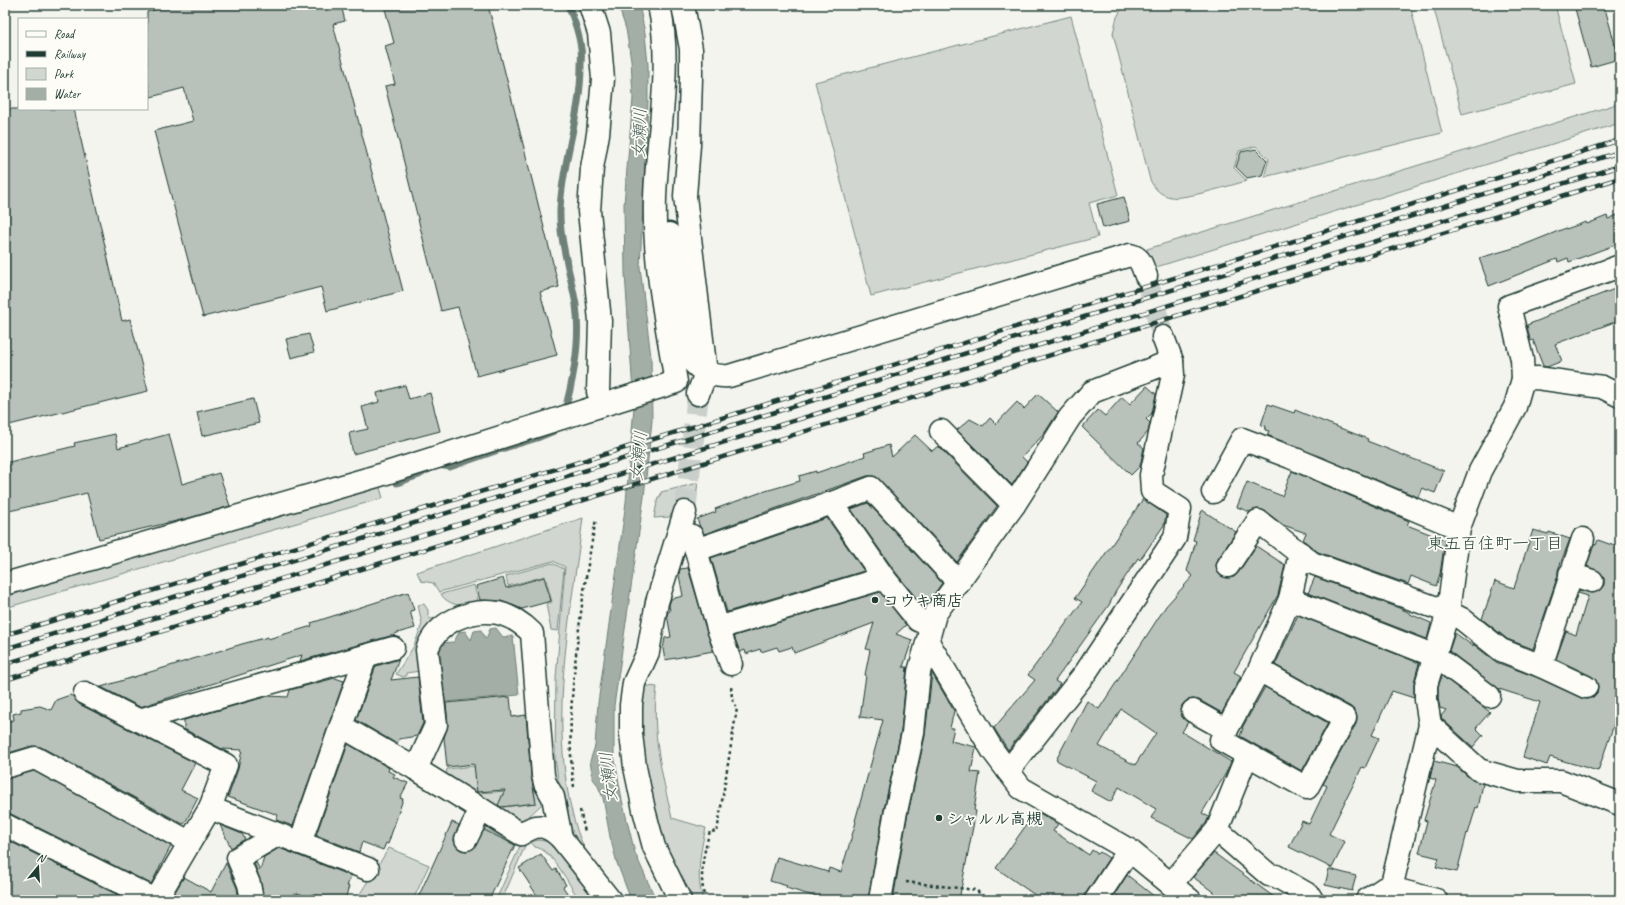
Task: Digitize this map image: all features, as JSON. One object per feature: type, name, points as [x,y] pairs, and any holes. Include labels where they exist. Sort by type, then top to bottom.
[{"type":"street","points":[[590,5],[599,33],[603,79],[588,211],[600,322],[598,392]]},
{"type":"street","points":[[5,584],[377,476],[676,382],[661,287],[656,240],[655,198],[665,96],[665,45],[659,5]]},
{"type":"street","points":[[683,5],[691,48],[689,146],[685,196],[699,367]]},
{"type":"street","points":[[655,198],[669,236],[699,367],[714,375],[729,376],[1130,255],[1136,256],[1140,261],[1146,276]]},
{"type":"street","points":[[1394,889],[1392,880],[1430,725],[1425,693],[1426,685],[1448,612],[1459,528],[1480,472],[1515,407],[1523,379],[1522,359],[1509,306],[1620,266]]},
{"type":"street","points":[[1008,771],[1086,672],[1175,538],[1180,509],[1152,491],[1151,475],[1173,375],[1172,361],[1163,337]]},
{"type":"street","points":[[882,890],[913,733],[919,672],[935,614],[1014,505],[1070,417],[1092,392],[1172,361]]},
{"type":"street","points":[[1523,379],[1537,378],[1602,387],[1620,396]]},
{"type":"street","points":[[941,431],[1014,505]]},
{"type":"street","points":[[1213,492],[1242,439],[1290,457],[1459,528]]},
{"type":"street","points":[[696,550],[871,488],[959,582]]},
{"type":"street","points":[[832,503],[884,578],[930,634],[994,751],[1021,788],[1129,850],[1190,900]]},
{"type":"street","points":[[680,900],[654,847],[644,810],[635,767],[631,734],[631,705],[634,683],[648,652],[656,602],[685,512],[718,628],[731,664]]},
{"type":"street","points":[[1228,566],[1258,521],[1312,563],[1448,612],[1462,619],[1502,650],[1586,687]]},
{"type":"street","points":[[1541,666],[1582,539]]},
{"type":"street","points":[[1259,670],[1345,718],[1307,788],[1221,740],[1259,670],[1290,599],[1300,554]]},
{"type":"street","points":[[1570,574],[1592,581]]},
{"type":"street","points":[[718,628],[884,578]]},
{"type":"street","points":[[1290,599],[1435,656],[1489,696]]},
{"type":"street","points":[[416,769],[436,725],[427,650],[430,642],[447,624],[469,614],[489,612],[508,616],[525,626],[532,633],[543,774],[545,783],[553,797],[561,838]]},
{"type":"street","points":[[139,720],[393,648]]},
{"type":"street","points":[[300,843],[366,656]]},
{"type":"street","points":[[5,825],[156,900],[210,808],[226,765],[85,693]]},
{"type":"street","points":[[1193,711],[1227,730]]},
{"type":"street","points":[[1430,725],[1479,770],[1518,781],[1561,781],[1620,804]]},
{"type":"street","points":[[341,726],[416,769],[521,834],[537,826],[546,827],[561,838],[610,900]]},
{"type":"street","points":[[1171,884],[1217,830],[1247,754]]},
{"type":"street","points":[[5,767],[35,758],[189,842]]},
{"type":"street","points":[[210,808],[368,869]]},
{"type":"street","points":[[466,839],[481,809]]},
{"type":"street","points":[[1217,830],[1269,875],[1276,876],[1309,894],[1312,900]]},
{"type":"street","points":[[252,900],[249,884],[238,858],[277,835]]},
{"type":"street","points":[[1096,900],[1129,850]]},
{"type":"street","points":[[1367,900],[1385,888],[1436,900]]},
{"type":"path","points":[[575,790],[572,770],[570,731],[571,699],[583,592],[596,519]]},
{"type":"path","points":[[705,900],[702,890],[701,869],[710,831],[717,832],[737,708],[732,699],[731,664]]},
{"type":"path","points":[[578,803],[586,836]]},
{"type":"path","points":[[882,890],[976,890],[986,900]]},
{"type":"green space","points":[[1124,5],[1410,5],[1442,133],[1264,177],[1269,159],[1256,146],[1239,151],[1234,168],[1247,181],[1208,192],[1186,196],[1171,197],[1164,195],[1156,189],[1150,180],[1113,33],[1117,17]]},
{"type":"green space","points":[[1433,5],[1555,5],[1576,84],[1462,114]]},
{"type":"green space","points":[[1071,16],[1118,195],[1089,203],[1098,237],[871,296],[815,82]]},
{"type":"green space","points":[[1620,103],[1620,123],[1153,268],[1147,249]]},
{"type":"green space","points":[[378,481],[383,498],[5,608],[5,597]]},
{"type":"green space","points":[[698,483],[694,508],[670,515],[670,517],[654,518],[658,497],[660,497],[661,492]]},
{"type":"green space","points":[[583,518],[567,635],[562,714],[563,753],[568,792],[577,830],[589,858],[574,838],[562,808],[555,758],[556,678],[565,567],[553,561],[439,592],[433,583],[421,581],[417,572]]},
{"type":"green space","points":[[552,563],[564,569],[558,631],[551,630],[546,604],[552,602],[545,576],[508,586],[506,576]]},
{"type":"green space","points":[[474,585],[480,608],[453,604],[441,594]]},
{"type":"green space","points":[[424,604],[428,610],[428,617],[431,619],[441,617],[420,671],[406,673],[406,676],[403,677],[396,674],[414,646],[422,624],[418,605]]},
{"type":"green space","points":[[640,685],[657,687],[655,720],[656,736],[661,769],[672,818],[706,828],[699,873],[703,900],[691,900],[675,871],[661,835],[642,754]]},
{"type":"green space","points":[[473,766],[481,775],[475,776],[477,793],[508,791],[508,794],[501,795],[503,807],[536,803],[534,790],[513,793],[513,791],[536,788],[546,800],[521,824],[446,775],[447,769]]},
{"type":"green space","points":[[484,820],[525,846],[502,900],[496,900],[520,846],[485,829],[481,839],[477,838]]},
{"type":"green space","points":[[538,840],[551,842],[597,900],[579,900],[554,861],[548,854],[535,847],[531,842]]},
{"type":"green space","points":[[389,848],[429,865],[413,900],[356,900]]},
{"type":"water","name":"女瀬川","points":[[618,5],[639,5],[645,33],[648,65],[648,102],[640,267],[651,357],[652,421],[644,497],[614,706],[614,755],[622,800],[635,853],[656,900],[631,900],[617,863],[610,837],[603,798],[597,784],[593,779],[590,761],[595,746],[598,703],[626,502],[634,407],[625,274],[624,204],[633,98],[631,60],[626,29]]},
{"type":"water","points":[[496,628],[503,637],[513,636],[519,695],[445,702],[439,643],[454,642],[459,632],[465,631],[471,640],[474,631],[481,630],[486,639],[490,629]]},
{"type":"building","points":[[171,5],[341,5],[345,21],[333,24],[403,291],[327,311],[321,287],[203,317],[154,131],[193,121],[184,88],[151,97],[148,84],[147,12]]},
{"type":"building","points":[[384,5],[488,5],[559,287],[540,292],[557,355],[477,376],[458,307],[441,311],[385,86],[395,84],[385,46],[394,43]]},
{"type":"building","points":[[1574,5],[1604,5],[1619,59],[1591,67]]},
{"type":"building","points":[[5,109],[74,110],[122,321],[130,319],[148,391],[5,426]]},
{"type":"building","points":[[1256,149],[1267,160],[1262,175],[1247,178],[1236,167],[1241,152]]},
{"type":"building","points":[[1124,197],[1130,221],[1103,228],[1097,204]]},
{"type":"building","points":[[1620,214],[1620,243],[1569,262],[1568,258],[1558,262],[1557,259],[1489,286],[1479,258],[1521,246],[1566,228],[1586,222],[1587,224],[1607,216],[1608,219]]},
{"type":"building","points":[[1620,287],[1620,320],[1555,344],[1562,361],[1547,367],[1543,366],[1533,340],[1530,341],[1527,325],[1555,312]]},
{"type":"building","points":[[309,334],[314,352],[291,358],[286,339]]},
{"type":"building","points":[[405,385],[409,399],[430,393],[440,431],[353,454],[349,433],[368,429],[362,407],[379,402],[377,393]]},
{"type":"building","points":[[1147,386],[1156,394],[1152,413],[1146,419],[1150,423],[1148,432],[1138,443],[1144,448],[1140,466],[1131,475],[1082,427],[1098,410],[1105,416],[1122,397],[1130,404]]},
{"type":"building","points":[[1038,394],[1058,412],[1044,434],[1022,457],[1027,462],[1012,485],[957,430],[970,419],[983,426],[990,418],[996,424],[1017,402],[1024,409]]},
{"type":"building","points":[[253,399],[259,423],[202,436],[197,412]]},
{"type":"building","points":[[1268,404],[1294,413],[1295,410],[1368,439],[1367,441],[1444,471],[1435,493],[1422,488],[1418,497],[1267,435],[1269,431],[1265,430],[1266,426],[1261,425]]},
{"type":"building","points":[[115,434],[118,448],[169,434],[182,484],[219,473],[230,506],[189,518],[99,539],[87,493],[5,512],[5,463],[75,446],[74,443]]},
{"type":"building","points":[[915,435],[932,451],[938,446],[997,506],[957,562],[880,480],[873,476],[867,476],[704,534],[700,527],[697,519],[716,512],[715,509],[762,492],[800,481],[799,476],[816,471],[816,473],[865,456],[864,453],[889,445],[892,457]]},
{"type":"building","points":[[1292,471],[1409,521],[1407,525],[1445,540],[1440,574],[1436,586],[1411,576],[1408,584],[1318,552],[1303,540],[1306,533],[1283,525],[1265,511],[1259,509],[1250,512],[1237,507],[1247,482],[1282,496]]},
{"type":"building","points":[[1143,499],[1166,515],[1164,525],[1140,560],[1138,558],[1116,591],[1109,605],[1055,681],[1060,684],[1008,750],[994,728],[1035,680],[1028,675],[1082,602],[1075,598]]},
{"type":"building","points":[[868,503],[942,583],[924,608],[894,570],[851,509]]},
{"type":"building","points":[[1202,510],[1236,532],[1218,559],[1216,565],[1217,571],[1221,576],[1227,578],[1234,577],[1256,546],[1285,565],[1278,595],[1234,672],[1241,676],[1222,713],[1199,700],[1187,700],[1182,705],[1182,717],[1188,722],[1182,732],[1231,762],[1202,813],[1209,817],[1193,839],[1151,818],[1156,809],[1119,787],[1111,802],[1091,791],[1096,781],[1056,760],[1087,701],[1099,709],[1166,606],[1193,576],[1187,571],[1196,541],[1193,540]],"holes":[[[1121,709],[1156,733],[1135,765],[1099,746]]]},
{"type":"building","points":[[827,518],[864,571],[727,612],[711,558]]},
{"type":"building","points":[[1533,530],[1548,534],[1549,532],[1570,539],[1558,570],[1558,575],[1533,649],[1507,639],[1482,619],[1495,581],[1514,588]]},
{"type":"building","points":[[1598,540],[1620,548],[1620,707],[1598,771],[1550,757],[1547,765],[1523,757],[1540,702],[1499,689],[1449,651],[1455,633],[1473,646],[1473,644],[1496,662],[1536,677],[1581,698],[1587,699],[1593,697],[1597,693],[1598,686],[1596,680],[1591,676],[1556,659],[1566,631],[1576,635],[1588,596],[1578,593],[1579,590],[1594,593],[1600,590],[1604,585],[1604,579],[1601,573],[1587,566],[1594,544],[1596,545]]},
{"type":"building","points":[[688,568],[713,651],[665,660],[663,649],[665,638],[671,637],[667,615],[670,611],[669,605],[671,599],[683,596],[679,575],[680,569]]},
{"type":"building","points":[[544,577],[551,601],[522,609],[501,601],[480,600],[476,586],[503,578],[506,588]]},
{"type":"building","points":[[1315,577],[1399,608],[1431,623],[1427,639],[1308,593]]},
{"type":"building","points":[[408,592],[414,610],[410,611],[415,628],[394,634],[395,636],[390,636],[300,661],[302,655],[140,707],[101,687],[242,644],[268,637],[268,639],[312,626],[311,623]]},
{"type":"building","points":[[880,592],[906,625],[896,634],[912,640],[903,667],[907,667],[901,731],[883,814],[868,900],[827,900],[786,888],[787,886],[770,881],[777,857],[828,872],[829,868],[841,872],[883,720],[860,717],[865,675],[870,650],[866,649],[874,623],[794,653],[792,647],[779,651],[777,647],[761,652],[760,649],[746,654],[745,650],[740,652],[734,636]]},
{"type":"building","points":[[1298,615],[1419,663],[1414,682],[1414,698],[1392,691],[1372,735],[1379,738],[1365,768],[1362,767],[1329,834],[1345,842],[1332,868],[1289,847],[1302,821],[1309,824],[1327,786],[1323,784],[1356,724],[1357,717],[1355,711],[1351,707],[1275,665]]},
{"type":"building","points":[[399,659],[391,680],[418,677],[423,723],[417,736],[399,739],[397,744],[356,720],[376,666]]},
{"type":"building","points":[[932,673],[954,711],[950,728],[954,728],[951,741],[976,747],[971,772],[980,773],[974,810],[976,811],[959,900],[893,900],[907,818],[925,736]]},
{"type":"building","points":[[1442,676],[1490,712],[1476,728],[1483,735],[1473,747],[1442,719],[1441,716],[1446,710],[1440,708],[1438,687]]},
{"type":"building","points":[[335,678],[344,681],[293,826],[276,820],[278,815],[228,797],[238,769],[242,750],[222,749],[184,729],[184,720],[268,696],[288,697],[290,690]]},
{"type":"building","points":[[1265,687],[1328,723],[1302,771],[1240,736],[1242,728]]},
{"type":"building","points":[[70,695],[74,697],[79,704],[195,763],[181,790],[198,798],[185,823],[183,824],[41,747],[32,746],[5,754],[5,722],[14,720],[13,714],[21,712],[21,709],[40,706],[51,710],[56,700]]},
{"type":"building","points":[[510,697],[512,717],[526,715],[531,776],[536,803],[501,807],[498,805],[505,790],[477,792],[474,764],[447,767],[444,738],[448,724],[446,703]]},
{"type":"building","points":[[348,744],[389,768],[388,771],[395,774],[393,777],[408,783],[400,798],[403,799],[388,844],[386,843],[383,850],[362,842],[359,852],[316,835]]},
{"type":"building","points":[[1434,761],[1457,767],[1471,779],[1483,784],[1478,808],[1476,807],[1468,834],[1467,833],[1457,872],[1436,867],[1439,858],[1419,853],[1427,821],[1424,820],[1436,780],[1430,778]]},
{"type":"building","points":[[34,771],[171,846],[151,884],[11,814],[5,813],[5,779]]},
{"type":"building","points":[[1036,811],[1058,824],[1053,831],[1089,855],[1092,850],[1098,854],[1100,852],[1109,858],[1086,893],[1084,900],[1042,900],[996,868]]},
{"type":"building","points":[[452,822],[459,825],[454,840],[456,846],[461,850],[467,851],[473,849],[484,830],[515,845],[489,900],[417,900]]},
{"type":"building","points":[[220,825],[242,834],[245,839],[231,848]]},
{"type":"building","points":[[5,839],[128,900],[5,900]]},
{"type":"building","points":[[279,848],[351,876],[347,886],[349,886],[345,900],[329,900],[312,894],[311,898],[297,893],[297,895],[294,894],[293,900],[264,900],[261,882],[254,863],[256,862],[260,870],[264,857]]},
{"type":"building","points":[[1214,853],[1278,900],[1224,900],[1193,877]]},
{"type":"building","points":[[541,854],[553,871],[556,869],[566,885],[563,887],[572,900],[540,900],[519,868]]},
{"type":"building","points":[[226,863],[237,888],[239,900],[170,900],[184,877],[211,892]]},
{"type":"building","points":[[1329,869],[1356,876],[1352,891],[1325,885]]},
{"type":"building","points":[[1127,875],[1159,900],[1123,900],[1115,894]]},
{"type":"waterway","points":[[564,413],[574,373],[578,332],[576,305],[561,233],[560,210],[561,192],[578,102],[581,55],[578,31],[568,5]]},
{"type":"waterway","points":[[438,465],[450,467],[554,431]]},
{"type":"waterway","points":[[394,473],[397,483],[419,475],[429,469]]},
{"type":"tunnel","points":[[1146,276],[1163,337]]},
{"type":"tunnel","points":[[685,512],[698,394]]},
{"type":"railway","points":[[5,635],[586,460],[1620,140]]},
{"type":"railway","points":[[5,649],[1620,152]]},
{"type":"railway","points":[[5,664],[1620,166]]},
{"type":"railway","points":[[5,680],[1620,178]]},
{"type":"place","name":"コウキ商店","points":[[875,600]]},
{"type":"place","name":"シャルル高槻","points":[[939,818]]},
{"type":"district","name":"東五百住町一丁目","points":[[1495,543]]}]
